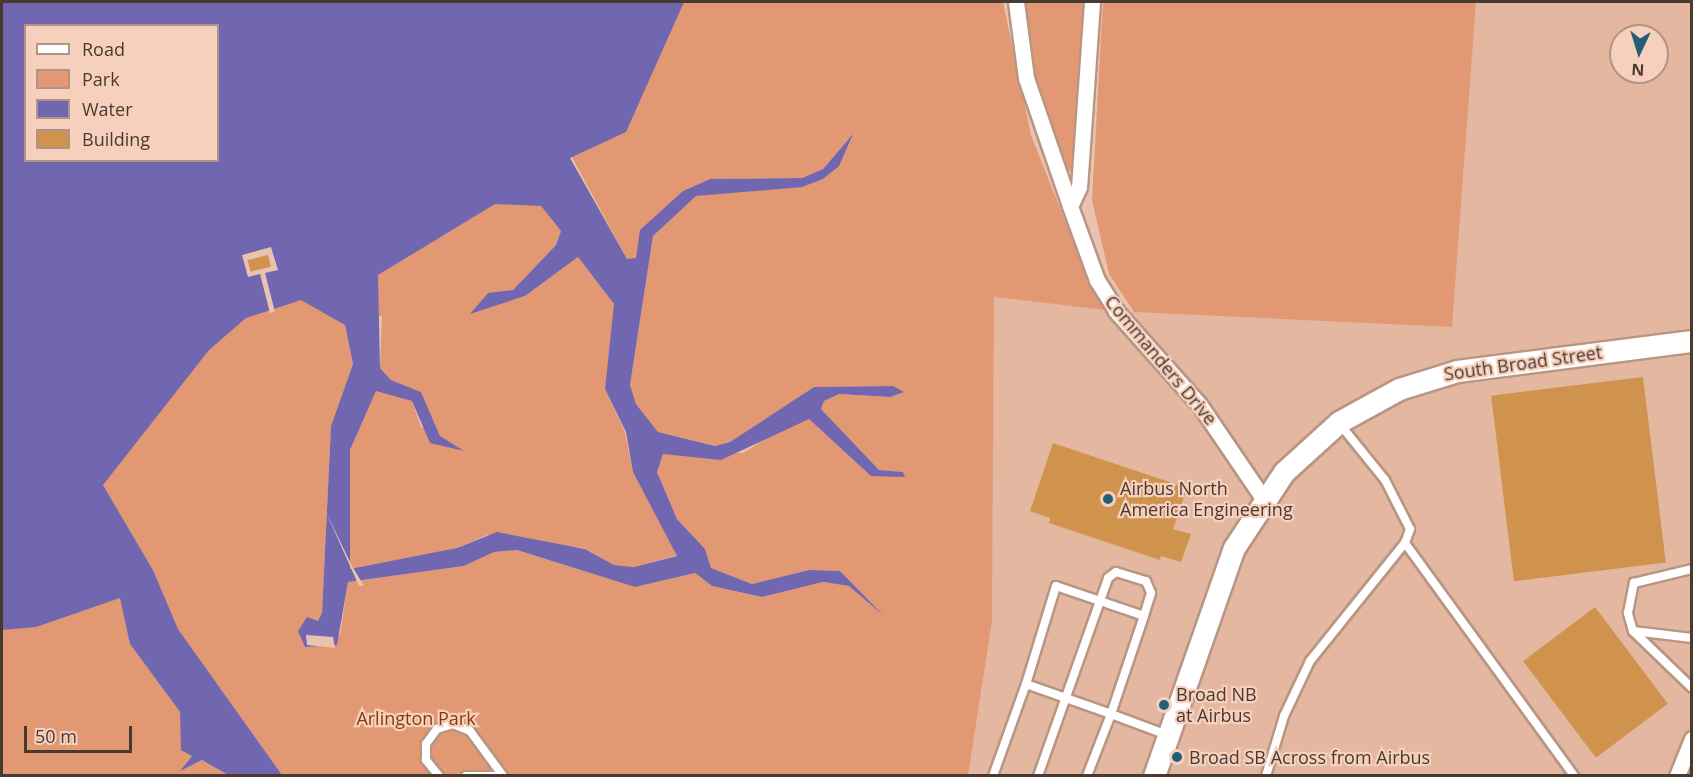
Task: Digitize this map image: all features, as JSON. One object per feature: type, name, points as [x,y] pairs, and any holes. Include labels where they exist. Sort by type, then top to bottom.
[{"type":"street","name":"Commanders Drive","points":[[1016,2],[1026,78],[1097,280],[1116,311],[1199,404],[1263,498]]},
{"type":"street","points":[[1070,206],[1079,187],[1092,2]]},
{"type":"street","name":"South Broad Street","points":[[1154,776],[1221,579],[1263,498],[1339,422],[1399,389],[1457,371],[1692,340]]},
{"type":"street","points":[[1677,776],[1692,739]]},
{"type":"lane","points":[[1266,776],[1284,716],[1310,661],[1405,543],[1410,529],[1385,480],[1339,422]]},
{"type":"lane","points":[[1405,543],[1574,776]]},
{"type":"lane","points":[[1692,569],[1634,583],[1628,613],[1633,632],[1692,688]]},
{"type":"lane","points":[[1038,776],[1108,578],[1116,572],[1146,581],[1151,593],[1111,714],[1087,776]]},
{"type":"lane","points":[[993,776],[1026,684],[1056,586],[1144,616]]},
{"type":"lane","points":[[1633,632],[1692,638]]},
{"type":"lane","points":[[1026,684],[1168,735]]},
{"type":"lane","points":[[439,776],[426,760],[426,744],[437,729],[453,724],[470,731],[503,776]]},
{"type":"lane","points":[[466,776],[498,776]]},
{"type":"shaded area","points":[[1476,2],[1691,2],[1691,775],[963,776],[992,621],[994,296],[1116,311],[1452,327]]},
{"type":"green space","name":"Arlington Park","points":[[488,2],[1003,2],[1031,135],[1089,281],[1106,310],[994,297],[992,621],[968,775],[282,775],[178,629],[153,570],[103,485],[130,644],[180,712],[192,756],[181,770],[202,760],[228,775],[2,776],[2,113],[24,156],[24,162],[219,162],[219,160],[541,206],[561,231],[556,245],[513,290],[488,293],[472,313],[525,296],[578,257],[614,304],[616,327],[605,389],[625,432],[633,472],[678,555],[634,567],[614,565],[584,548],[487,535],[457,548],[361,569],[349,569],[350,450],[376,390],[412,401],[421,427],[440,436],[421,392],[391,380],[380,368],[382,316],[315,305],[345,325],[353,364],[331,426],[322,613],[305,647],[340,635],[348,582],[464,566],[494,552],[517,550],[635,587],[695,573],[712,586],[762,597],[823,582],[849,586],[882,614],[840,571],[809,570],[752,584],[711,568],[705,549],[677,519],[657,472],[662,454],[743,453],[800,418],[809,419],[871,475],[903,472],[879,470],[821,409],[824,401],[839,394],[890,397],[893,386],[814,387],[730,442],[715,446],[658,432],[636,404],[630,385],[653,236],[695,196],[823,179],[851,136],[823,169],[802,178],[710,179],[683,191],[636,259],[627,259]]},
{"type":"green space","points":[[1022,2],[1086,2],[1075,177],[1062,162],[1032,78]]},
{"type":"green space","points":[[1103,2],[1476,2],[1452,327],[1134,312],[1109,274],[1092,200]]},
{"type":"water","points":[[2,2],[684,2],[626,132],[570,158],[627,259],[636,258],[640,230],[683,191],[710,179],[802,178],[823,169],[853,134],[839,166],[823,179],[802,187],[696,196],[653,236],[630,385],[636,404],[658,432],[715,446],[730,442],[814,387],[893,386],[904,392],[890,397],[839,394],[824,401],[821,409],[879,470],[903,472],[905,477],[871,476],[809,419],[721,460],[663,454],[657,472],[677,519],[705,549],[711,568],[752,584],[809,570],[840,571],[884,616],[849,586],[823,582],[762,597],[712,586],[695,573],[635,587],[517,550],[494,552],[464,566],[348,582],[337,645],[305,647],[298,631],[307,617],[318,621],[322,613],[331,426],[353,364],[345,325],[301,300],[246,318],[209,350],[103,485],[153,570],[178,629],[282,775],[228,775],[202,760],[180,771],[192,756],[181,750],[180,712],[130,644],[120,598],[36,627],[2,630]],"holes":[[[495,204],[541,206],[561,231],[556,245],[513,290],[488,293],[470,314],[525,296],[578,257],[614,304],[605,389],[626,432],[633,472],[677,556],[634,567],[614,565],[585,549],[497,532],[457,548],[350,569],[350,450],[376,391],[412,401],[430,443],[464,451],[440,436],[421,392],[391,380],[380,368],[378,275]]]},
{"type":"pier","points":[[271,247],[278,270],[265,273],[275,312],[270,313],[260,274],[248,277],[242,255]]},
{"type":"pier","points":[[325,510],[352,566],[364,586],[359,586]]},
{"type":"pier","points":[[306,635],[333,637],[335,648],[307,645]]},
{"type":"building","points":[[268,255],[271,267],[251,272],[248,260]]},
{"type":"building","points":[[1643,377],[1666,563],[1514,581],[1491,396]]},
{"type":"building","name":"Airbus North America Engineering","points":[[1053,443],[1187,488],[1173,529],[1191,534],[1181,562],[1161,556],[1160,560],[1049,523],[1050,518],[1030,511]]},
{"type":"building","points":[[1595,607],[1668,704],[1596,758],[1523,661]]},
{"type":"place","name":"Airbus North America Engineering","points":[[1108,499]]},
{"type":"place","name":"Broad NB at Airbus","points":[[1164,705]]},
{"type":"place","name":"Broad SB Across from Airbus","points":[[1177,757]]}]
